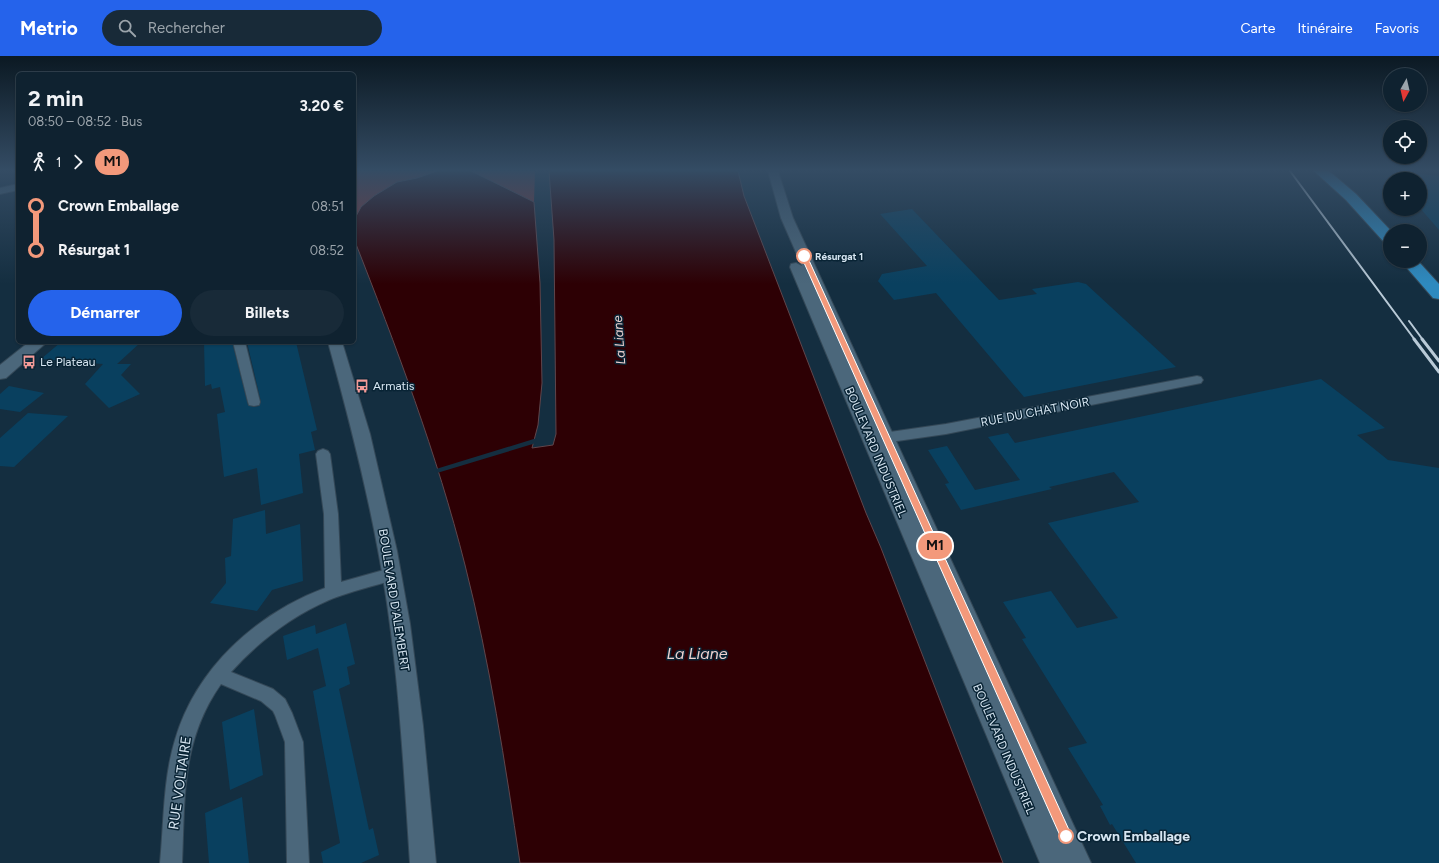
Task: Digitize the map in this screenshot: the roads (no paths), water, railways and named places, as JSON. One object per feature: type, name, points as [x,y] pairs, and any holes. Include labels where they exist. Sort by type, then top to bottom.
[{"type":"highway","points":[[1362,209],[1383,232]]},
{"type":"highway","points":[[1376,209],[1391,224]]},
{"type":"highway","points":[[1427,263],[1439,276]]},
{"type":"highway","points":[[1415,268],[1439,294]]},
{"type":"main road","points":[[0,374],[37,344]]},
{"type":"street","name":"BOULEVARD INDUSTRIEL","points":[[773,209],[782,233],[1078,863]]},
{"type":"street","name":"BOULEVARD INDUSTRIEL","points":[[785,209],[1053,863]]},
{"type":"street","points":[[240,344],[254,402]]},
{"type":"street","name":"BOULEVARD D'ALEMBERT","points":[[336,344],[372,474],[400,624],[410,711],[423,863]]},
{"type":"street","name":"RUE DU CHAT NOIR","points":[[879,438],[946,429],[1197,380]]},
{"type":"street","points":[[323,454],[331,514],[333,592]]},
{"type":"street","name":"RUE VOLTAIRE","points":[[171,863],[178,779],[184,740],[196,711],[218,675],[243,647],[267,627],[302,606],[333,592],[391,574]]},
{"type":"street","points":[[218,675],[267,696],[279,705],[283,713],[294,742],[298,863]]},
{"type":"water","name":"La Liane","points":[[360,209],[534,209],[540,283],[542,383],[538,425],[532,448],[553,445],[556,434],[554,240],[552,209],[749,209],[1003,863],[520,863],[503,751],[482,639],[465,565],[429,441],[356,244],[356,216]]},
{"type":"railway","points":[[1318,209],[1415,340]]},
{"type":"railway","points":[[1409,321],[1423,340]]},
{"type":"railway","points":[[1414,339],[1439,372]]},
{"type":"railway","points":[[1422,339],[1439,361]]},
{"type":"place","name":"Résurgat 1","points":[[804,256]]},
{"type":"place","name":"Le Plateau","points":[[29,362]]},
{"type":"place","name":"Armatis","points":[[362,386]]},
{"type":"place","name":"Crown Emballage","points":[[1066,836]]}]
